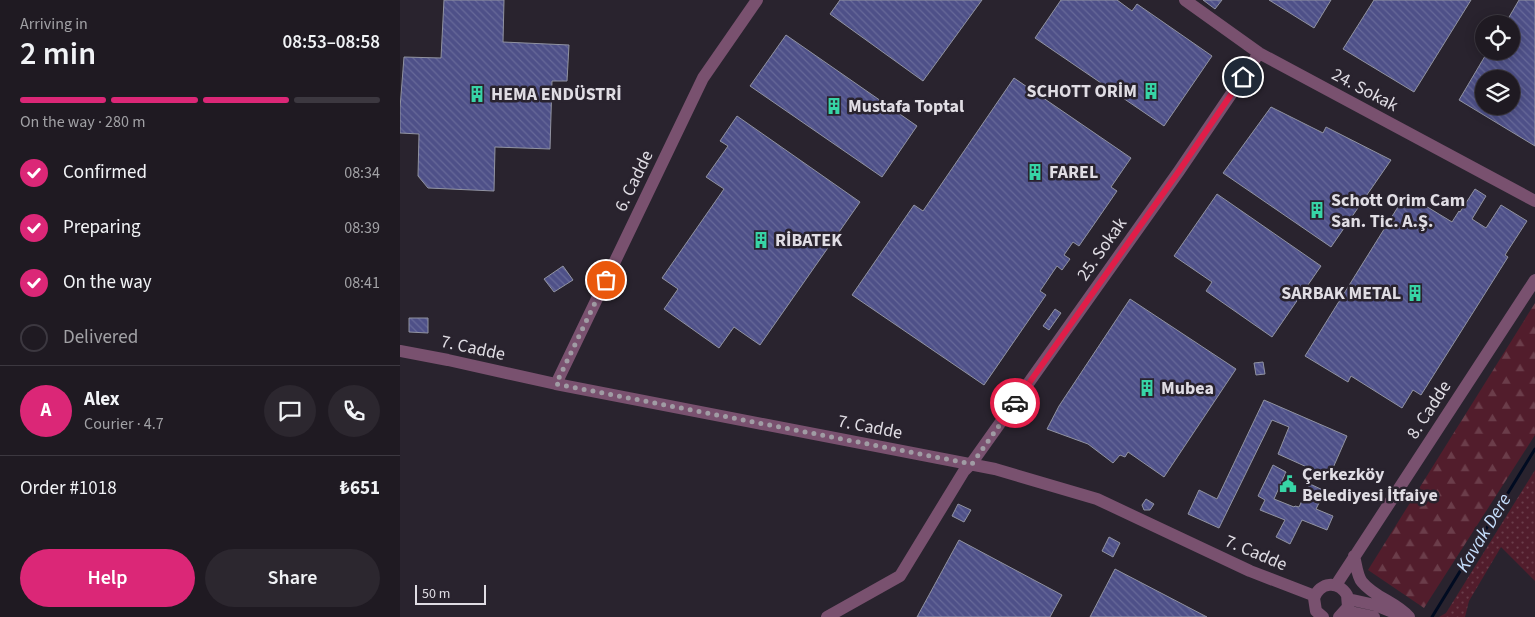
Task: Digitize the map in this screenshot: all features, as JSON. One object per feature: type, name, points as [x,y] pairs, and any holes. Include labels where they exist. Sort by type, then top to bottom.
[{"type":"street","name":"6. Cadde","points":[[556,384],[702,78],[757,0]]},
{"type":"street","name":"24. Sokak","points":[[1185,0],[1259,53],[1535,201]]},
{"type":"street","name":"25. Sokak","points":[[827,617],[900,576],[964,471],[972,464],[1179,171],[1259,53]]},
{"type":"street","name":"8. Cadde","points":[[1336,585],[1535,280]]},
{"type":"street","name":"7. Cadde","points":[[400,351],[556,384],[972,464],[1097,499],[1250,571],[1315,596]]},
{"type":"street","points":[[1354,556],[1361,581],[1376,594],[1402,609],[1409,617]]},
{"type":"street","points":[[1320,616],[1314,607],[1315,596],[1318,590],[1325,585],[1336,585],[1345,591],[1344,609]]},
{"type":"street","points":[[1344,609],[1375,605],[1404,617]]},
{"type":"street","points":[[1344,609],[1374,617]]},
{"type":"green space","points":[[1535,303],[1535,435],[1424,608],[1368,570]]},
{"type":"green space","points":[[1535,470],[1535,581],[1501,547],[1469,601],[1465,617],[1439,617],[1446,613]]},
{"type":"building","name":"HEMA ENDÜSTRİ","points":[[444,0],[504,0],[503,42],[569,45],[567,81],[552,81],[550,149],[495,147],[494,191],[428,188],[418,176],[419,134],[400,133],[404,57],[441,58]]},
{"type":"building","points":[[840,0],[982,0],[923,81],[830,14]]},
{"type":"building","name":"SCHOTT ORİM","points":[[1061,0],[1117,0],[1132,11],[1137,4],[1212,56],[1164,126],[1035,38]]},
{"type":"building","points":[[1203,0],[1222,0],[1215,9]]},
{"type":"building","points":[[1269,0],[1331,0],[1314,28]]},
{"type":"building","points":[[1374,0],[1471,0],[1414,92],[1343,49]]},
{"type":"building","points":[[1519,0],[1535,0],[1535,146],[1484,115],[1520,115],[1520,70],[1477,70],[1483,60],[1520,60],[1520,15],[1510,15]]},
{"type":"building","name":"Mustafa Toptal","points":[[786,35],[917,126],[882,177],[750,86]]},
{"type":"building","points":[[1475,73],[1475,110],[1459,100]]},
{"type":"building","points":[[1014,78],[1131,158],[1111,187],[1117,191],[1079,246],[1073,242],[1064,255],[1070,259],[1062,270],[1057,266],[1040,291],[1046,295],[984,385],[852,295],[914,205],[923,211]]},
{"type":"building","name":"Schott Orim Cam San. Tic. A.Ş.","points":[[1271,107],[1323,133],[1326,127],[1391,160],[1331,247],[1223,173]]},
{"type":"building","name":"RİBATEK","points":[[737,116],[860,202],[760,345],[734,327],[719,348],[664,309],[678,289],[662,278],[724,189],[706,177],[728,146],[720,141]]},
{"type":"building","name":"SARBAK METAL","points":[[1475,189],[1486,196],[1472,219],[1486,228],[1501,205],[1527,221],[1505,255],[1508,257],[1421,395],[1413,390],[1402,408],[1351,376],[1348,382],[1305,356],[1406,194],[1452,222]]},
{"type":"building","points":[[1217,194],[1321,266],[1272,337],[1206,291],[1212,282],[1174,256]]},
{"type":"building","points":[[563,266],[573,280],[554,292],[544,279]]},
{"type":"building","name":"Mubea","points":[[1130,299],[1236,369],[1164,477],[1128,452],[1125,457],[1120,455],[1113,463],[1088,444],[1047,429],[1059,406]]},
{"type":"building","points":[[1055,309],[1061,313],[1049,330],[1043,326]]},
{"type":"building","points":[[409,318],[428,318],[428,333],[409,332]]},
{"type":"building","points":[[1263,362],[1265,374],[1256,375],[1254,363]]},
{"type":"building","points":[[1264,400],[1347,436],[1329,477],[1278,454],[1289,427],[1272,420],[1219,528],[1188,514],[1199,490],[1217,499]]},
{"type":"building","points":[[1273,465],[1286,472],[1274,499],[1294,507],[1299,507],[1310,484],[1325,491],[1316,509],[1333,516],[1327,530],[1302,520],[1290,544],[1276,537],[1285,520],[1260,510],[1265,500],[1258,496]]},
{"type":"building","points":[[1146,499],[1154,504],[1150,510],[1144,510],[1142,505]]},
{"type":"building","points":[[958,504],[971,510],[964,522],[952,516]]},
{"type":"building","points":[[1109,537],[1120,543],[1113,557],[1102,551]]},
{"type":"building","points":[[959,540],[1062,595],[1050,617],[917,617]]},
{"type":"building","points":[[1115,569],[1207,617],[1090,617]]},
{"type":"waterway","name":"Kavak Dere","points":[[1432,617],[1535,449]]},
{"type":"way so far","points":[[606,280],[556,384],[972,464],[1015,403]]},
{"type":"place","name":"SCHOTT ORİM","points":[[1151,91]]},
{"type":"place","name":"HEMA ENDÜSTRİ","points":[[477,94]]},
{"type":"place","name":"Mustafa Toptal","points":[[834,106]]},
{"type":"place","name":"FAREL","points":[[1035,172]]},
{"type":"place","name":"Schott Orim Cam San. Tic. A.Ş.","points":[[1317,210]]},
{"type":"place","name":"RİBATEK","points":[[761,240]]},
{"type":"place","name":"SARBAK METAL","points":[[1415,293]]},
{"type":"place","name":"Mubea","points":[[1147,388]]},
{"type":"place","name":"Çerkezköy Belediyesi İtfaiye","points":[[1288,484]]},
{"type":"route","points":[[1015,403],[1243,77]]}]
